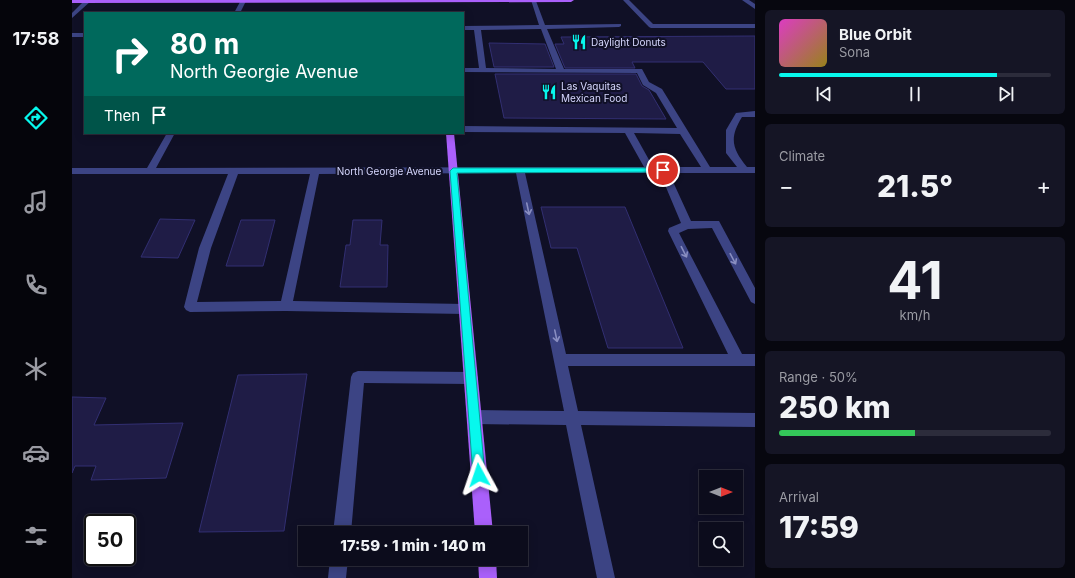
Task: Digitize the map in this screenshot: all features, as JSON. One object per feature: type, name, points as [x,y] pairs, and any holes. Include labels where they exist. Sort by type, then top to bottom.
[{"type":"main road","points":[[72,1],[323,1],[438,3],[571,0]]},
{"type":"main road","points":[[450,134],[483,526]]},
{"type":"main road","points":[[487,566],[488,578]]},
{"type":"street","points":[[626,0],[651,26],[755,26]]},
{"type":"street","points":[[745,0],[755,7]]},
{"type":"street","points":[[72,16],[88,1]]},
{"type":"street","points":[[238,12],[243,1]]},
{"type":"street","points":[[533,1],[561,71]]},
{"type":"street","points":[[464,28],[619,25]]},
{"type":"street","points":[[477,28],[483,70]]},
{"type":"street","points":[[72,35],[84,35]]},
{"type":"street","points":[[464,70],[639,71],[646,83],[659,91],[707,170]]},
{"type":"street","points":[[744,170],[731,153],[730,130],[739,115],[755,114]]},
{"type":"street","points":[[464,129],[683,130]]},
{"type":"street","points":[[628,130],[650,170]]},
{"type":"street","points":[[150,171],[171,134]]},
{"type":"street","points":[[520,170],[606,578]]},
{"type":"street","points":[[663,170],[687,225]]},
{"type":"street","name":"North Georgie Avenue","points":[[72,172],[755,170]]},
{"type":"street","points":[[234,171],[205,248],[190,306],[465,309]]},
{"type":"street","points":[[286,306],[315,171]]},
{"type":"street","points":[[738,360],[673,231],[687,225],[715,224],[755,299]]},
{"type":"street","points":[[561,360],[755,360]]},
{"type":"street","points":[[343,526],[358,377],[471,378]]},
{"type":"street","points":[[474,417],[755,420]]},
{"type":"street","points":[[337,578],[338,566]]},
{"type":"building","points":[[755,36],[755,89],[726,89],[703,62],[632,62],[635,68],[565,68],[555,44],[564,44],[561,37]]},
{"type":"building","points":[[489,43],[545,44],[554,67],[494,67]]},
{"type":"building","points":[[495,74],[636,74],[642,86],[649,90],[666,119],[504,118]]},
{"type":"building","points":[[541,207],[625,207],[683,348],[608,348],[577,248],[551,248]]},
{"type":"building","points":[[160,219],[195,220],[178,258],[141,257]]},
{"type":"building","points":[[241,220],[275,220],[263,266],[226,266]]},
{"type":"building","points":[[353,220],[382,220],[380,245],[388,245],[387,287],[340,287],[346,245],[350,245]]},
{"type":"building","points":[[307,374],[284,531],[199,532],[238,375]]},
{"type":"building","points":[[72,397],[106,398],[94,425],[183,423],[166,478],[91,480],[96,466],[75,466],[72,473]]},
{"type":"place","name":"Daylight Donuts","points":[[579,42]]},
{"type":"place","name":"Las Vaquitas Mexican Food","points":[[549,92]]},
{"type":"route","points":[[479,475],[453,171],[663,170]]}]
